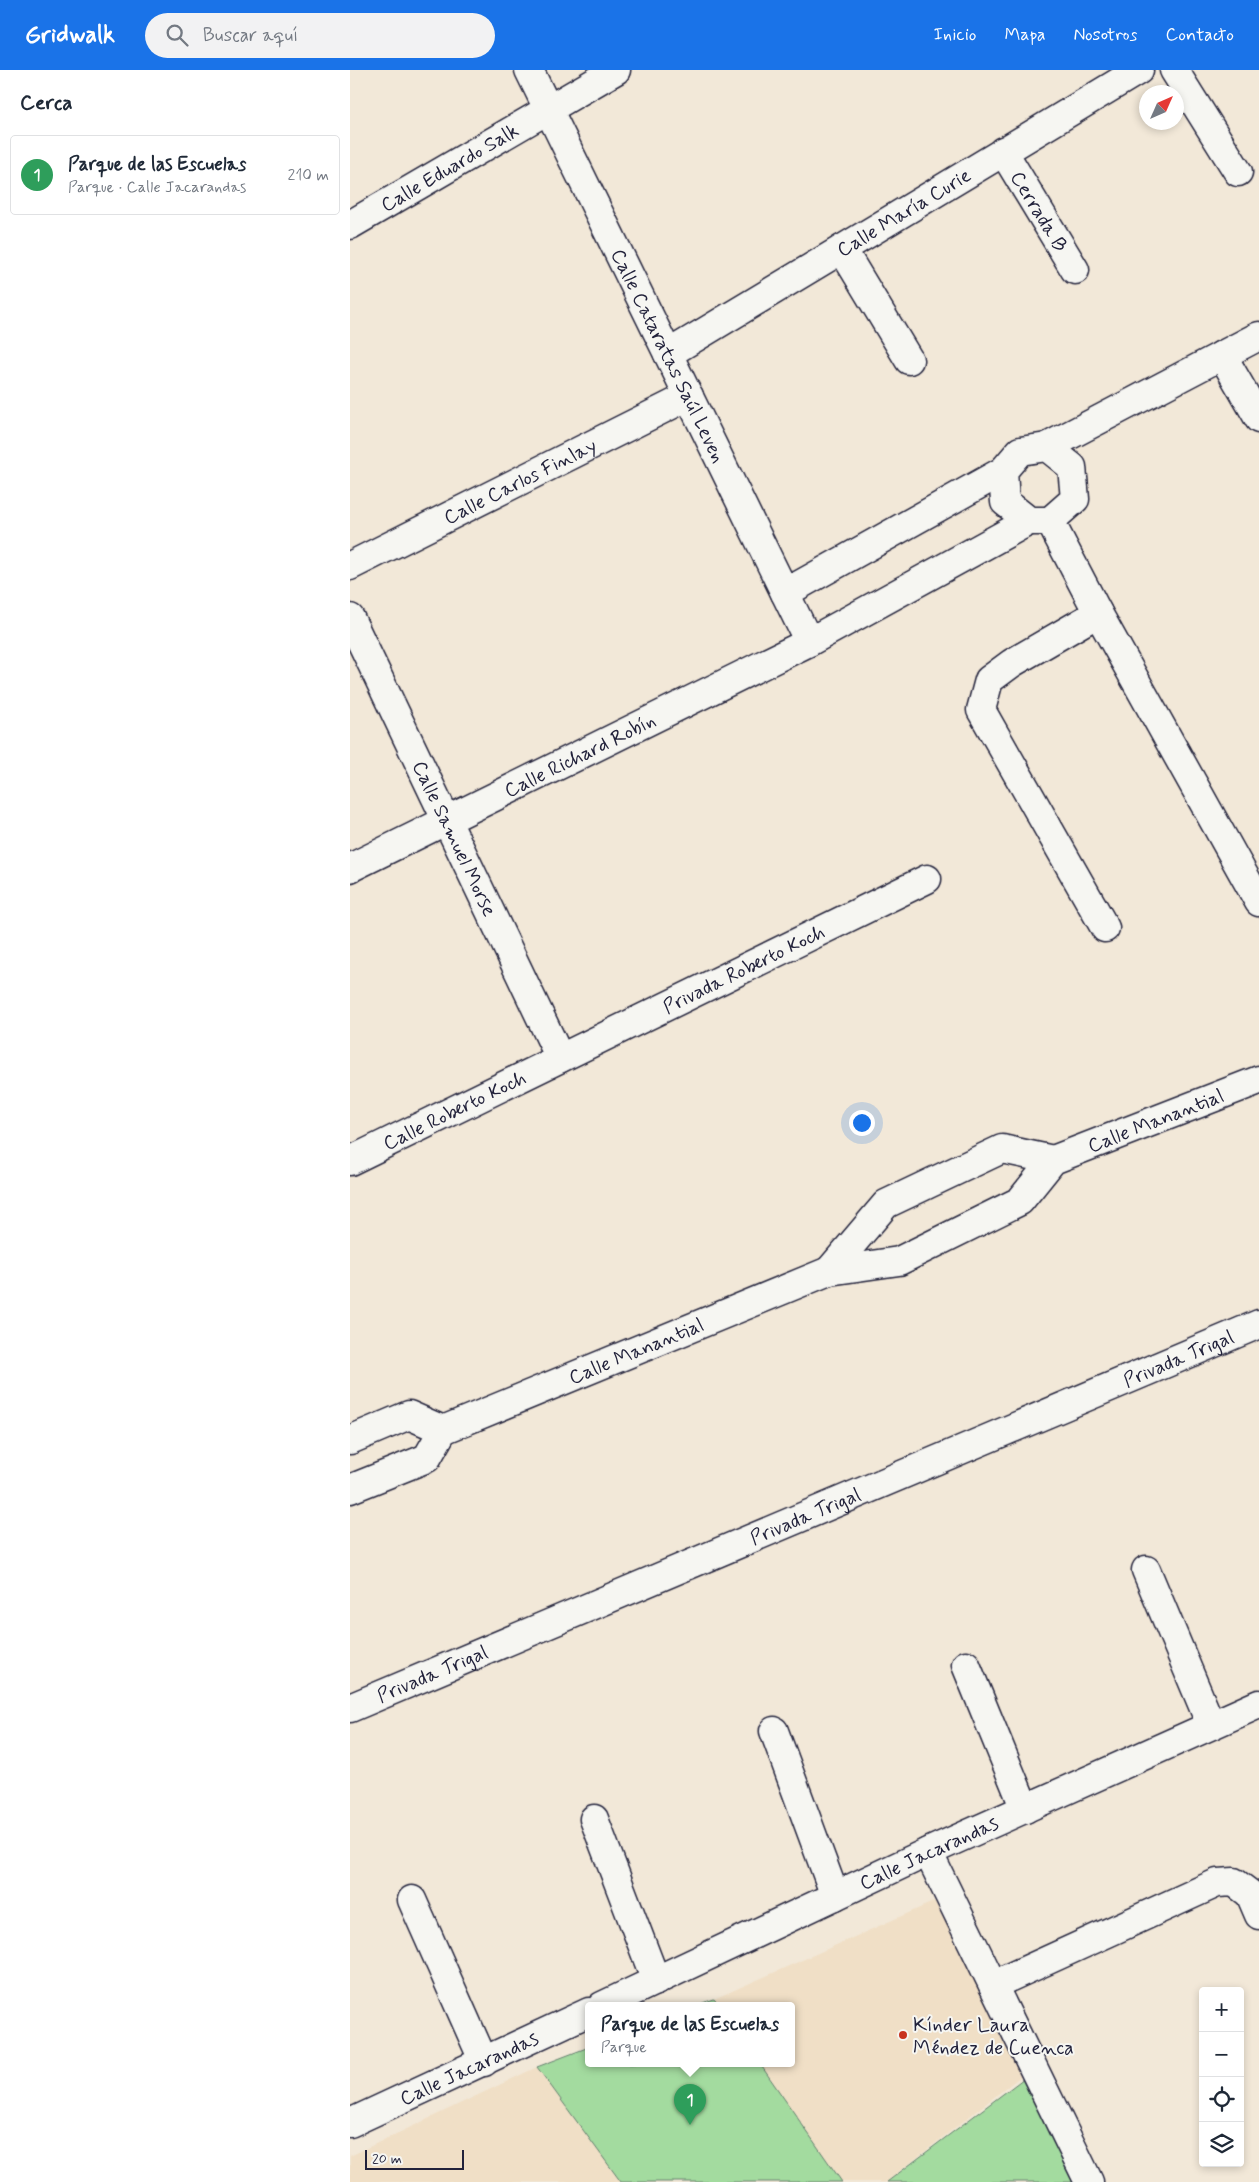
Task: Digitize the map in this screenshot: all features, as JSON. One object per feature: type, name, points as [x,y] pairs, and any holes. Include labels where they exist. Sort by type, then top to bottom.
[{"type":"street","name":"Calle Cataratas Saúl Leven","points":[[528,70],[809,642]]},
{"type":"street","name":"Calle Eduardo Salk","points":[[350,225],[616,70]]},
{"type":"street","name":"Calle María Curie","points":[[668,354],[1138,70]]},
{"type":"street","points":[[1174,70],[1238,172]]},
{"type":"street","name":"Cerrada B","points":[[1003,152],[1075,270]]},
{"type":"street","points":[[842,249],[909,360]]},
{"type":"street","points":[[785,593],[1002,471],[1020,451],[1046,447],[1259,336]]},
{"type":"street","points":[[1222,355],[1259,419]]},
{"type":"street","name":"Calle Carlos Finlay","points":[[350,566],[689,396]]},
{"type":"street","points":[[1040,521],[1074,499],[1072,467],[1046,447]]},
{"type":"street","points":[[1002,471],[1005,502],[1040,521],[1098,613],[1259,902]]},
{"type":"street","name":"Calle Richard Robín","points":[[350,868],[809,642],[1040,521]]},
{"type":"street","points":[[1098,613],[1012,663],[989,680],[981,710],[1105,928]]},
{"type":"street","name":"Calle Samuel Morse","points":[[350,618],[560,1058]]},
{"type":"street","name":"Privada Roberto Koch","points":[[560,1058],[927,879]]},
{"type":"street","name":"Calle Roberto Koch","points":[[350,1161],[560,1058]]},
{"type":"street","name":"Calle Manantial","points":[[443,1430],[829,1270],[899,1261],[1020,1200],[1053,1160],[1259,1080]]},
{"type":"street","name":"Calle Manantial","points":[[829,1270],[886,1204],[1002,1149],[1053,1160]]},
{"type":"street","name":"Privada Trigal","points":[[350,1708],[1259,1324]]},
{"type":"street","points":[[350,1440],[409,1414],[443,1430],[427,1458],[350,1489]]},
{"type":"street","points":[[1146,1570],[1211,1725]]},
{"type":"street","points":[[966,1665],[1024,1809]]},
{"type":"street","name":"Calle Jacarandas","points":[[611,2002],[928,1852],[1259,1704]]},
{"type":"street","points":[[774,1731],[835,1896]]},
{"type":"street","points":[[594,1818],[656,1981]]},
{"type":"street","points":[[928,1852],[1089,2182]]},
{"type":"street","points":[[993,1985],[1217,1883],[1234,1882],[1250,1894],[1259,1915]]},
{"type":"street","points":[[412,1900],[484,2062]]},
{"type":"street","name":"Calle Jacarandas","points":[[350,2123],[585,2014]]},
{"type":"shaded area","name":"Kínder Laura Méndez de Cuenca","points":[[949,1895],[1030,2069],[886,2182],[842,2182],[762,2067],[795,2067],[795,2002],[717,2002],[714,1999]]},
{"type":"shaded area","points":[[537,2067],[621,2182],[350,2182],[350,2156]]},
{"type":"green space","points":[[714,1999],[717,2002],[705,2002]]},
{"type":"green space","points":[[585,2049],[585,2067],[762,2067],[842,2182],[621,2182],[537,2067]]},
{"type":"green space","points":[[1032,2072],[1086,2182],[887,2182]]},
{"type":"place","name":"Kínder Laura Méndez de Cuenca","points":[[903,2035]]},
{"type":"place","name":"Parque de las Escuelas","points":[[690,2125]]}]
